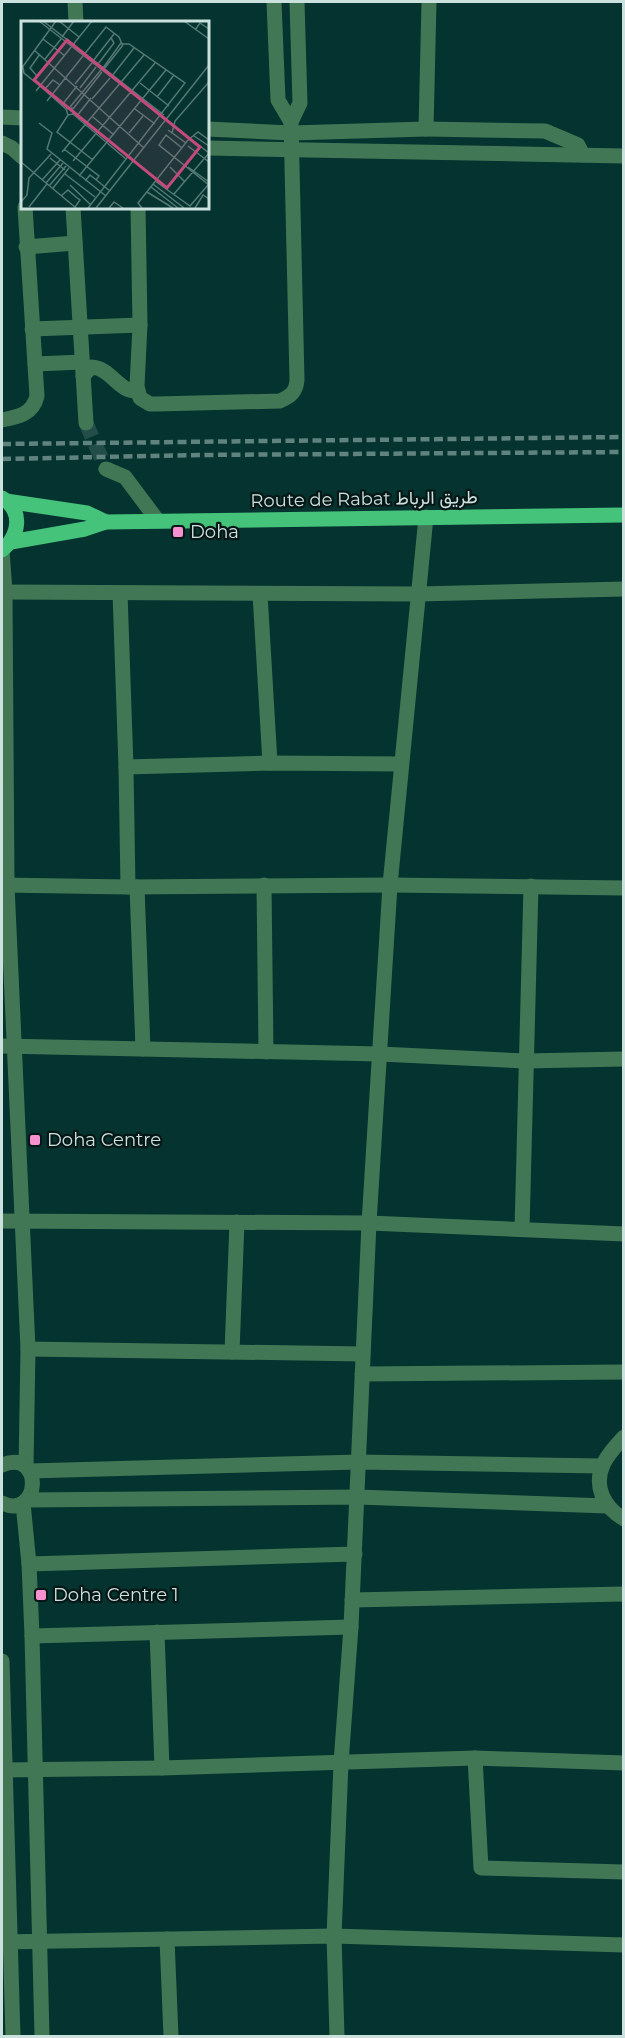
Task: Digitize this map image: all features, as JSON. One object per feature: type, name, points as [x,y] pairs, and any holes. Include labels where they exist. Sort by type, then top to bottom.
[{"type":"main road","name":"Route de Rabat طريق الرباط","points":[[4,500],[87,513],[106,522]]},
{"type":"main road","points":[[4,500],[12,507],[17,525],[15,534],[5,547]]},
{"type":"main road","name":"Route de Rabat طريق الرباط","points":[[5,547],[106,522],[624,515]]},
{"type":"street","points":[[75,2],[76,21]]},
{"type":"street","points":[[274,2],[278,100],[292,134]]},
{"type":"street","points":[[138,208],[140,325],[138,391],[145,401],[156,404],[280,401],[291,395],[295,391],[297,368],[292,134],[300,104],[297,2]]},
{"type":"street","points":[[426,129],[429,2]]},
{"type":"street","points":[[2,117],[21,118]]},
{"type":"street","points":[[208,129],[624,156]]},
{"type":"street","points":[[208,148],[292,134],[426,129],[545,131],[578,145],[583,155]]},
{"type":"street","points":[[2,143],[21,156]]},
{"type":"street","points":[[2,420],[24,414],[35,405],[37,396],[25,208]]},
{"type":"street","points":[[73,208],[86,423]]},
{"type":"street","points":[[26,247],[75,243]]},
{"type":"street","points":[[32,328],[140,325]]},
{"type":"street","points":[[35,364],[83,369],[99,368],[107,371],[126,390],[138,391]]},
{"type":"street","points":[[106,469],[125,477],[158,520]]},
{"type":"street","points":[[337,2037],[334,1936],[341,1763],[358,1497],[369,1223],[390,885],[426,517]]},
{"type":"street","points":[[5,547],[3,592],[4,885],[8,1046],[23,1220],[28,1349],[28,1469],[33,1481],[32,1492],[25,1502],[32,1636],[42,2037]]},
{"type":"street","points":[[3,592],[418,594],[624,589]]},
{"type":"street","points":[[120,593],[126,767],[143,1049]]},
{"type":"street","points":[[260,594],[270,763]]},
{"type":"street","points":[[126,767],[270,763],[401,764]]},
{"type":"street","points":[[4,885],[133,887],[390,885],[624,888]]},
{"type":"street","points":[[264,885],[266,1052]]},
{"type":"street","points":[[522,1229],[531,886]]},
{"type":"street","points":[[8,1046],[381,1054],[525,1061],[624,1059]]},
{"type":"street","points":[[2,1221],[369,1223],[624,1234]]},
{"type":"street","points":[[232,1352],[237,1222]]},
{"type":"street","points":[[28,1349],[363,1354]]},
{"type":"street","points":[[362,1374],[624,1372]]},
{"type":"street","points":[[624,1437],[609,1453],[602,1466],[598,1484],[607,1506],[624,1519]]},
{"type":"street","points":[[2,1465],[11,1462],[19,1463],[28,1469],[359,1462],[602,1466]]},
{"type":"street","points":[[2,1503],[14,1506],[25,1502],[358,1497],[607,1506]]},
{"type":"street","points":[[29,1564],[355,1554]]},
{"type":"street","points":[[352,1600],[624,1594]]},
{"type":"street","points":[[32,1636],[351,1627]]},
{"type":"street","points":[[157,1632],[162,1768]]},
{"type":"street","points":[[2,1660],[6,1942],[13,2037]]},
{"type":"street","points":[[475,1758],[481,1868],[624,1872]]},
{"type":"street","points":[[4,1770],[162,1768],[475,1758],[624,1763]]},
{"type":"street","points":[[6,1942],[334,1936],[624,1945]]},
{"type":"street","points":[[167,1939],[171,2037]]},
{"type":"tunnel","points":[[86,423],[106,469]]},
{"type":"railway","points":[[2,444],[624,437]]},
{"type":"railway","points":[[2,459],[624,452]]},
{"type":"place","name":"Doha","points":[[178,532]]},
{"type":"place","name":"Doha Centre","points":[[35,1140]]},
{"type":"place","name":"Doha Centre 1","points":[[41,1595]]}]
